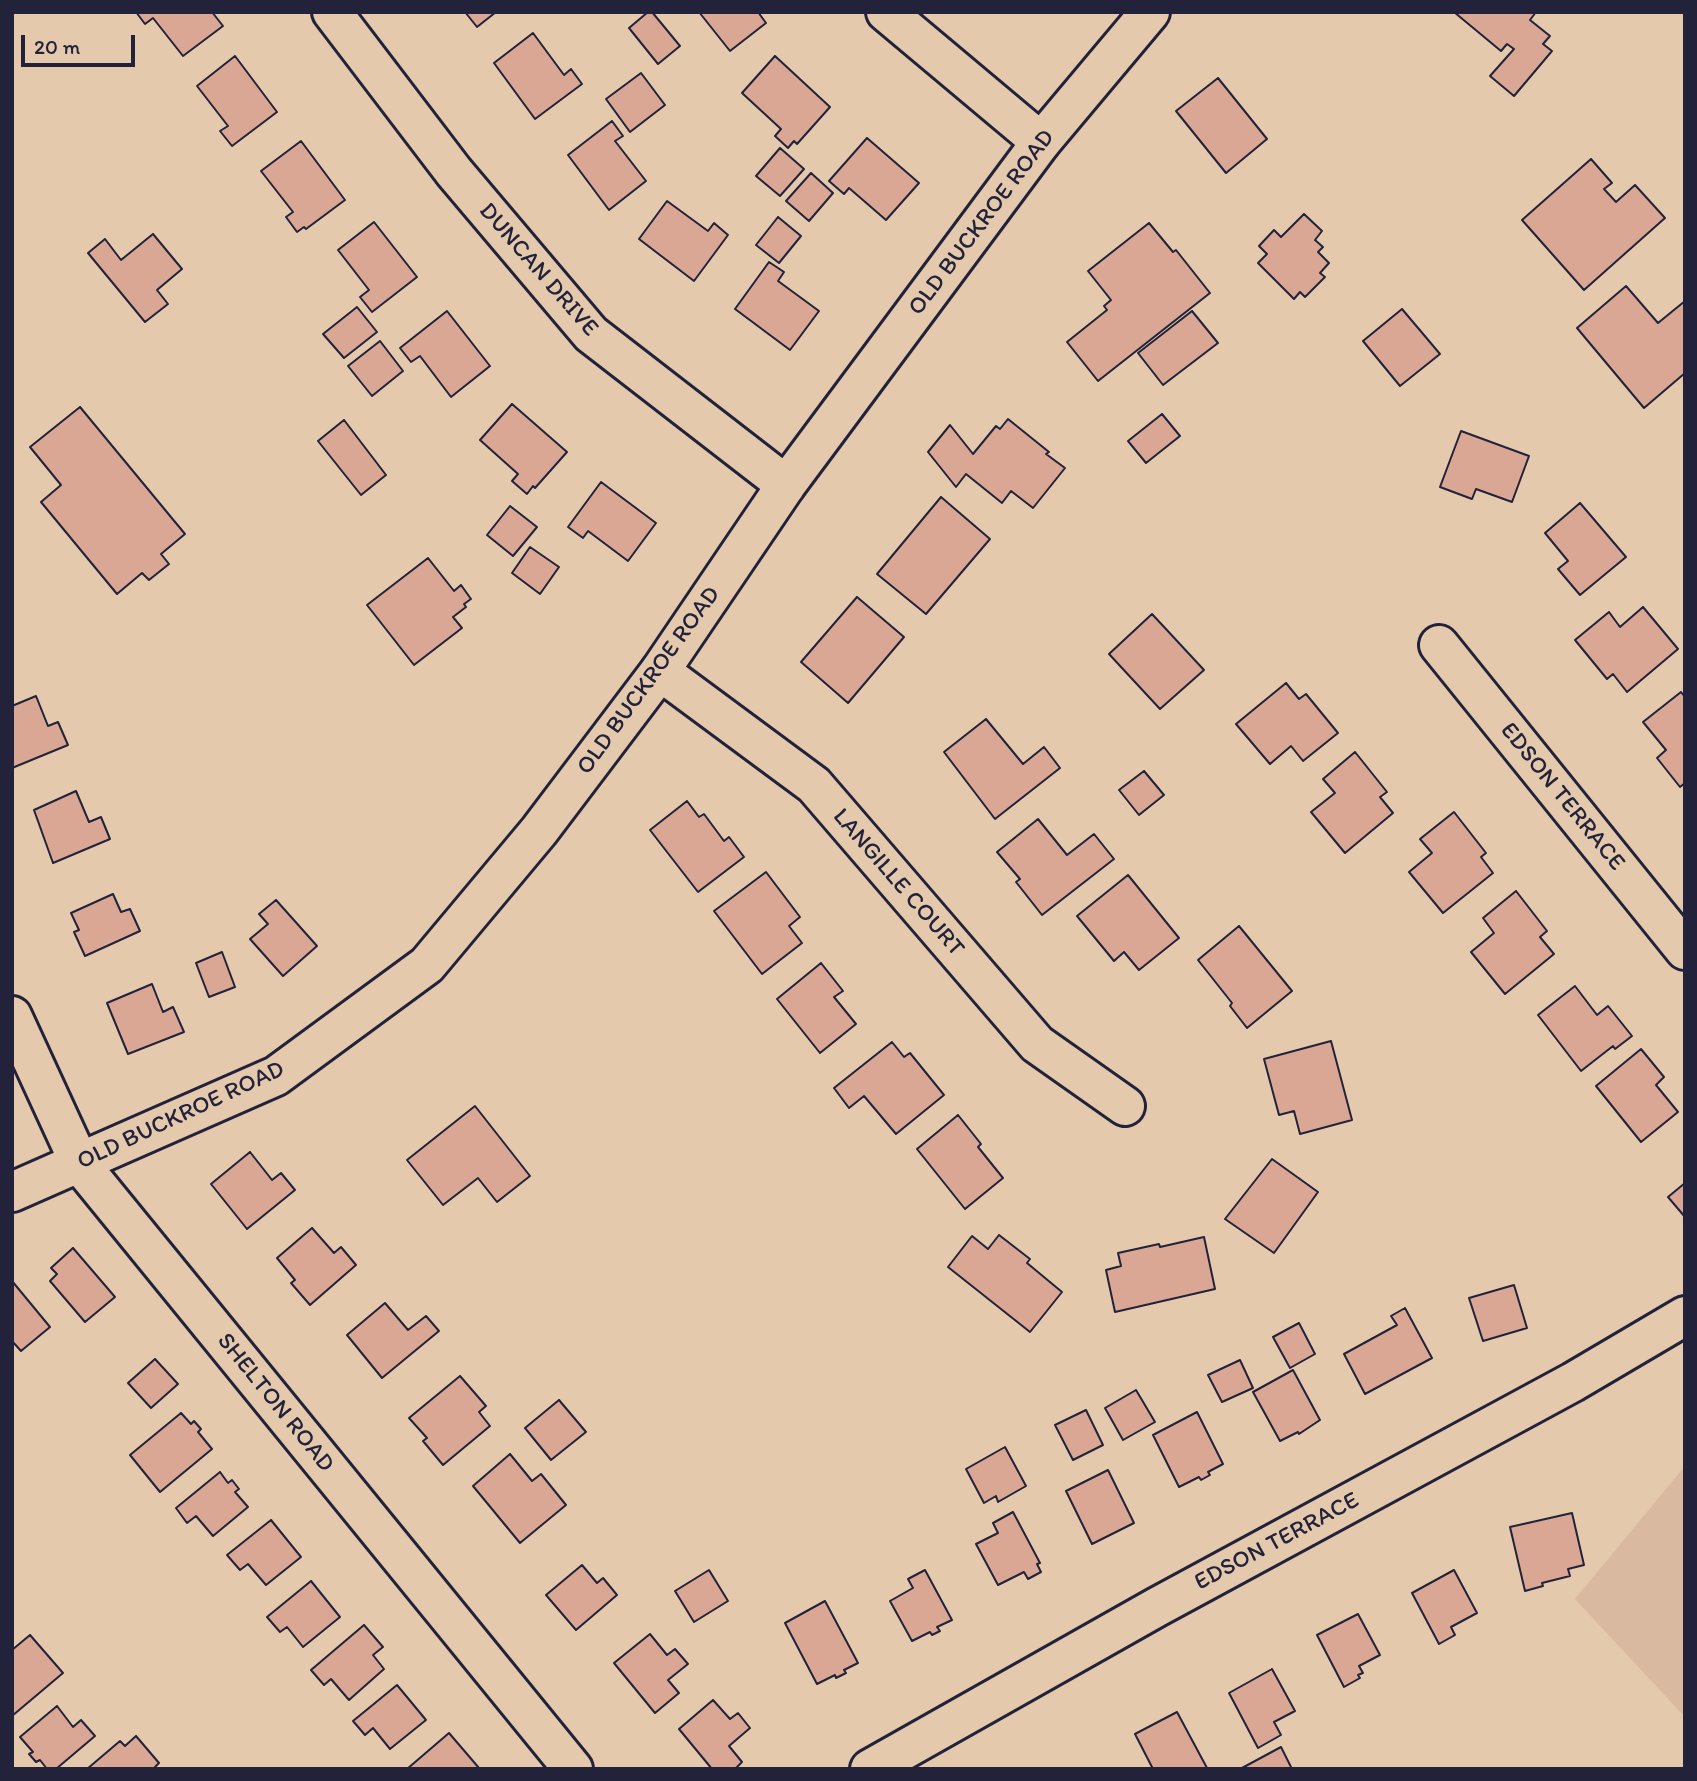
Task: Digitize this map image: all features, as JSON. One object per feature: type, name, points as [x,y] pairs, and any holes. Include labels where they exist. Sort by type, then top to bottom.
[{"type":"street","name":"DUNCAN DRIVE","points":[[332,12],[454,172],[591,334],[786,485]]},
{"type":"street","points":[[886,12],[1041,142]]},
{"type":"street","name":"OLD BUCKROE ROAD","points":[[12,1192],[276,1076],[428,965],[539,831],[660,671],[786,485],[1041,142],[1150,12]]},
{"type":"street","name":"EDSON TERRACE","points":[[1438,645],[1685,950]]},
{"type":"street","name":"LANGILLE COURT","points":[[660,671],[814,785],[1037,1044],[1125,1106]]},
{"type":"street","name":"SHELTON ROAD","points":[[12,1016],[80,1164],[573,1769]]},
{"type":"street","name":"EDSON TERRACE","points":[[870,1769],[1157,1607],[1573,1382],[1685,1316]]},
{"type":"shaded area","points":[[1685,1466],[1685,1717],[1575,1599]]},
{"type":"building","points":[[136,12],[212,12],[223,26],[183,56],[153,18],[145,24]]},
{"type":"building","points":[[465,12],[496,12],[477,27]]},
{"type":"building","points":[[648,12],[652,12],[680,46],[658,64],[629,28]]},
{"type":"building","points":[[699,12],[758,12],[766,23],[730,51]]},
{"type":"building","points":[[1454,12],[1536,12],[1530,20],[1550,36],[1543,44],[1552,51],[1514,96],[1490,76],[1514,49],[1507,44],[1501,51]]},
{"type":"building","points":[[533,33],[564,75],[571,69],[582,84],[535,119],[494,63]]},
{"type":"building","points":[[235,56],[277,112],[232,146],[220,131],[228,126],[197,86]]},
{"type":"building","points":[[775,56],[830,107],[797,144],[794,141],[788,148],[775,136],[781,129],[742,93]]},
{"type":"building","points":[[641,73],[665,105],[630,132],[606,99]]},
{"type":"building","points":[[1218,78],[1267,139],[1226,173],[1176,111]]},
{"type":"building","points":[[612,121],[623,136],[615,141],[646,181],[609,210],[568,155]]},
{"type":"building","points":[[867,138],[919,183],[886,220],[849,188],[844,194],[829,181]]},
{"type":"building","points":[[301,141],[345,200],[306,229],[304,227],[297,232],[286,217],[293,212],[261,171]]},
{"type":"building","points":[[780,148],[804,169],[780,196],[756,176]]},
{"type":"building","points":[[1591,159],[1612,183],[1604,189],[1616,202],[1635,185],[1665,218],[1584,290],[1522,220]]},
{"type":"building","points":[[811,173],[833,193],[809,221],[786,201]]},
{"type":"building","points":[[667,201],[708,231],[714,223],[728,235],[694,281],[639,239]]},
{"type":"building","points":[[1304,214],[1322,231],[1315,240],[1323,247],[1318,252],[1329,263],[1320,273],[1325,277],[1305,297],[1300,292],[1294,299],[1258,263],[1267,254],[1259,246],[1274,230],[1281,237]]},
{"type":"building","points":[[778,217],[801,236],[779,263],[756,245]]},
{"type":"building","points":[[374,222],[417,277],[372,312],[360,297],[369,290],[338,250]]},
{"type":"building","points":[[1149,223],[1173,252],[1176,250],[1210,293],[1098,381],[1067,342],[1107,310],[1104,306],[1111,300],[1088,271]]},
{"type":"building","points":[[153,234],[182,269],[157,290],[168,304],[145,322],[88,253],[105,239],[121,260]]},
{"type":"building","points":[[769,262],[784,272],[778,281],[819,311],[790,350],[735,309]]},
{"type":"building","points":[[1626,286],[1658,323],[1685,301],[1685,373],[1644,408],[1577,328]]},
{"type":"building","points":[[357,307],[377,332],[344,358],[323,334]]},
{"type":"building","points":[[1402,309],[1440,354],[1400,386],[1363,341]]},
{"type":"building","points":[[447,311],[490,366],[451,397],[420,356],[411,362],[400,348]]},
{"type":"building","points":[[1192,311],[1218,343],[1163,385],[1138,353]]},
{"type":"building","points":[[380,341],[403,371],[372,396],[348,366]]},
{"type":"building","points":[[512,404],[567,452],[527,494],[512,481],[518,474],[480,440]]},
{"type":"building","points":[[80,407],[185,534],[161,554],[169,564],[149,580],[142,573],[117,594],[41,502],[61,485],[30,447]]},
{"type":"building","points":[[1162,414],[1180,436],[1146,463],[1128,441]]},
{"type":"building","points":[[1008,419],[1065,468],[1033,508],[1011,491],[1002,503],[966,474],[956,487],[928,452],[950,425],[973,454],[996,426],[1000,429]]},
{"type":"building","points":[[344,420],[386,475],[361,495],[318,441]]},
{"type":"building","points":[[1461,431],[1529,456],[1512,502],[1476,489],[1472,499],[1440,487]]},
{"type":"building","points":[[601,482],[656,523],[628,561],[588,531],[583,538],[568,527]]},
{"type":"building","points":[[941,497],[990,539],[926,614],[877,574]]},
{"type":"building","points":[[1580,503],[1626,557],[1580,595],[1558,569],[1568,561],[1545,533]]},
{"type":"building","points":[[510,506],[537,527],[513,556],[487,535]]},
{"type":"building","points":[[530,547],[559,567],[540,594],[512,573]]},
{"type":"building","points":[[428,558],[454,591],[461,585],[471,599],[464,604],[466,607],[453,617],[462,628],[414,665],[367,605]]},
{"type":"building","points":[[857,597],[904,637],[848,703],[801,662]]},
{"type":"building","points":[[1643,607],[1678,649],[1627,692],[1613,674],[1607,679],[1575,640],[1609,612],[1620,627]]},
{"type":"building","points":[[1152,614],[1204,670],[1160,709],[1109,654]]},
{"type":"building","points":[[1286,683],[1299,699],[1306,694],[1338,733],[1303,761],[1291,746],[1270,764],[1236,724]]},
{"type":"building","points":[[1681,692],[1685,697],[1685,783],[1680,787],[1657,758],[1666,750],[1643,722]]},
{"type":"building","points":[[36,696],[48,726],[58,722],[68,745],[12,768],[12,706]]},
{"type":"building","points":[[986,719],[1023,764],[1044,747],[1060,768],[995,819],[944,752]]},
{"type":"building","points":[[1355,752],[1387,792],[1380,797],[1393,813],[1345,853],[1311,812],[1335,793],[1323,779]]},
{"type":"building","points":[[1144,771],[1164,795],[1139,815],[1119,790]]},
{"type":"building","points":[[76,791],[89,822],[101,817],[110,839],[53,863],[34,810]]},
{"type":"building","points":[[687,801],[699,817],[704,814],[724,841],[729,837],[744,857],[698,892],[650,830]]},
{"type":"building","points":[[1454,812],[1486,853],[1481,857],[1493,873],[1443,913],[1409,872],[1432,853],[1420,839]]},
{"type":"building","points":[[1038,819],[1067,855],[1094,834],[1114,859],[1042,915],[1016,882],[1020,879],[997,852]]},
{"type":"building","points":[[766,872],[800,917],[789,926],[802,943],[762,974],[714,911]]},
{"type":"building","points":[[1128,875],[1179,938],[1139,970],[1124,952],[1114,961],[1077,916]]},
{"type":"building","points":[[1516,891],[1547,931],[1540,937],[1554,954],[1505,994],[1471,952],[1494,933],[1483,918]]},
{"type":"building","points":[[113,894],[121,912],[130,909],[140,931],[85,956],[74,932],[79,930],[71,913]]},
{"type":"building","points":[[276,900],[317,946],[283,976],[250,939],[268,924],[259,914]]},
{"type":"building","points":[[1239,926],[1292,991],[1247,1028],[1230,1006],[1232,1003],[1198,960]]},
{"type":"building","points":[[222,952],[235,987],[209,997],[196,963]]},
{"type":"building","points":[[821,963],[843,991],[834,997],[856,1024],[820,1053],[777,999]]},
{"type":"building","points":[[152,984],[163,1012],[173,1007],[184,1032],[128,1054],[107,1003]]},
{"type":"building","points":[[1575,986],[1597,1015],[1608,1006],[1632,1036],[1615,1049],[1613,1046],[1581,1071],[1538,1015]]},
{"type":"building","points":[[1331,1041],[1352,1120],[1300,1134],[1294,1111],[1279,1115],[1264,1059]]},
{"type":"building","points":[[892,1042],[904,1057],[910,1053],[944,1095],[896,1134],[864,1096],[849,1108],[834,1088]]},
{"type":"building","points":[[1641,1049],[1664,1077],[1656,1085],[1678,1112],[1641,1142],[1596,1086]]},
{"type":"building","points":[[475,1106],[530,1176],[497,1202],[478,1178],[443,1205],[407,1160]]},
{"type":"building","points":[[958,1115],[981,1144],[978,1147],[1003,1178],[965,1209],[917,1149]]},
{"type":"building","points":[[250,1152],[272,1180],[281,1173],[295,1190],[247,1229],[211,1184]]},
{"type":"building","points":[[1272,1159],[1318,1192],[1274,1253],[1225,1219]]},
{"type":"building","points":[[1685,1183],[1685,1217],[1668,1197]]},
{"type":"building","points":[[312,1228],[334,1253],[341,1247],[356,1265],[310,1305],[291,1283],[295,1280],[277,1258]]},
{"type":"building","points":[[999,1235],[1030,1259],[1027,1263],[1062,1292],[1030,1332],[948,1267],[972,1236],[988,1249]]},
{"type":"building","points":[[1204,1237],[1215,1289],[1115,1312],[1106,1270],[1121,1266],[1118,1253]]},
{"type":"building","points":[[73,1248],[115,1297],[85,1322],[50,1281],[57,1274],[51,1268]]},
{"type":"building","points":[[12,1281],[50,1327],[21,1351],[12,1341]]},
{"type":"building","points":[[1514,1285],[1527,1328],[1483,1341],[1469,1298]]},
{"type":"building","points":[[385,1303],[408,1330],[426,1316],[439,1331],[382,1378],[347,1335]]},
{"type":"building","points":[[1405,1308],[1432,1358],[1365,1394],[1344,1354],[1397,1325],[1391,1316]]},
{"type":"building","points":[[1299,1323],[1315,1354],[1290,1368],[1273,1337]]},
{"type":"building","points":[[155,1359],[178,1384],[151,1408],[128,1383]]},
{"type":"building","points":[[1240,1360],[1253,1388],[1222,1402],[1208,1375]]},
{"type":"building","points":[[1293,1370],[1320,1420],[1299,1434],[1298,1432],[1280,1441],[1253,1392]]},
{"type":"building","points":[[460,1376],[486,1406],[479,1412],[490,1426],[443,1465],[423,1441],[427,1438],[409,1418]]},
{"type":"building","points":[[1136,1390],[1155,1422],[1123,1440],[1105,1408]]},
{"type":"building","points":[[559,1400],[586,1432],[551,1460],[525,1428]]},
{"type":"building","points":[[1086,1410],[1103,1445],[1073,1460],[1055,1425]]},
{"type":"building","points":[[1197,1412],[1223,1464],[1208,1472],[1210,1475],[1201,1480],[1199,1477],[1179,1487],[1153,1435]]},
{"type":"building","points":[[181,1413],[191,1424],[194,1421],[201,1429],[198,1432],[212,1449],[160,1492],[130,1455]]},
{"type":"building","points":[[1005,1447],[1026,1486],[998,1502],[996,1496],[984,1503],[966,1469]]},
{"type":"building","points":[[510,1454],[532,1481],[541,1474],[566,1505],[520,1543],[473,1486]]},
{"type":"building","points":[[1108,1470],[1134,1523],[1092,1544],[1066,1491]]},
{"type":"building","points":[[220,1472],[228,1483],[232,1480],[239,1489],[235,1492],[248,1507],[213,1536],[196,1516],[187,1523],[176,1508]]},
{"type":"building","points":[[1013,1512],[1040,1563],[1037,1564],[1041,1572],[1028,1579],[1024,1572],[998,1585],[976,1544],[998,1533],[993,1523]]},
{"type":"building","points":[[1572,1513],[1584,1565],[1568,1569],[1570,1576],[1542,1583],[1543,1586],[1525,1591],[1510,1527]]},
{"type":"building","points":[[271,1520],[301,1557],[266,1585],[248,1564],[240,1570],[227,1555]]},
{"type":"building","points":[[582,1565],[597,1583],[603,1578],[617,1595],[576,1630],[546,1595]]},
{"type":"building","points":[[709,1570],[728,1601],[694,1622],[675,1591]]},
{"type":"building","points":[[925,1570],[952,1620],[937,1627],[940,1631],[932,1635],[930,1632],[912,1641],[890,1601],[913,1588],[908,1579]]},
{"type":"building","points":[[1454,1570],[1477,1613],[1451,1627],[1455,1635],[1439,1644],[1412,1593]]},
{"type":"building","points":[[311,1581],[340,1617],[303,1647],[287,1627],[280,1632],[267,1617]]},
{"type":"building","points":[[825,1601],[858,1663],[844,1670],[846,1673],[817,1684],[785,1623]]},
{"type":"building","points":[[1358,1614],[1380,1655],[1359,1666],[1363,1673],[1358,1675],[1360,1678],[1344,1687],[1317,1635]]},
{"type":"building","points":[[364,1625],[383,1647],[373,1655],[384,1669],[349,1700],[331,1679],[324,1685],[311,1670]]},
{"type":"building","points":[[650,1634],[667,1655],[675,1649],[688,1664],[668,1680],[679,1693],[655,1713],[614,1663]]},
{"type":"building","points":[[30,1635],[63,1673],[12,1716],[12,1650]]},
{"type":"building","points":[[1272,1669],[1295,1711],[1274,1722],[1281,1735],[1258,1748],[1229,1693]]},
{"type":"building","points":[[397,1685],[426,1720],[390,1749],[373,1728],[365,1735],[353,1721]]},
{"type":"building","points":[[713,1700],[730,1719],[738,1713],[750,1728],[729,1746],[742,1762],[735,1769],[712,1769],[679,1729]]},
{"type":"building","points":[[57,1706],[73,1727],[81,1720],[95,1736],[56,1769],[47,1769],[40,1760],[36,1762],[29,1754],[33,1752],[20,1737]]},
{"type":"building","points":[[1177,1712],[1207,1768],[1153,1769],[1135,1734]]},
{"type":"building","points":[[449,1733],[479,1768],[407,1769]]},
{"type":"building","points":[[136,1736],[159,1763],[153,1769],[87,1769],[120,1741],[125,1746]]},
{"type":"building","points":[[1281,1747],[1292,1769],[1242,1768]]}]
